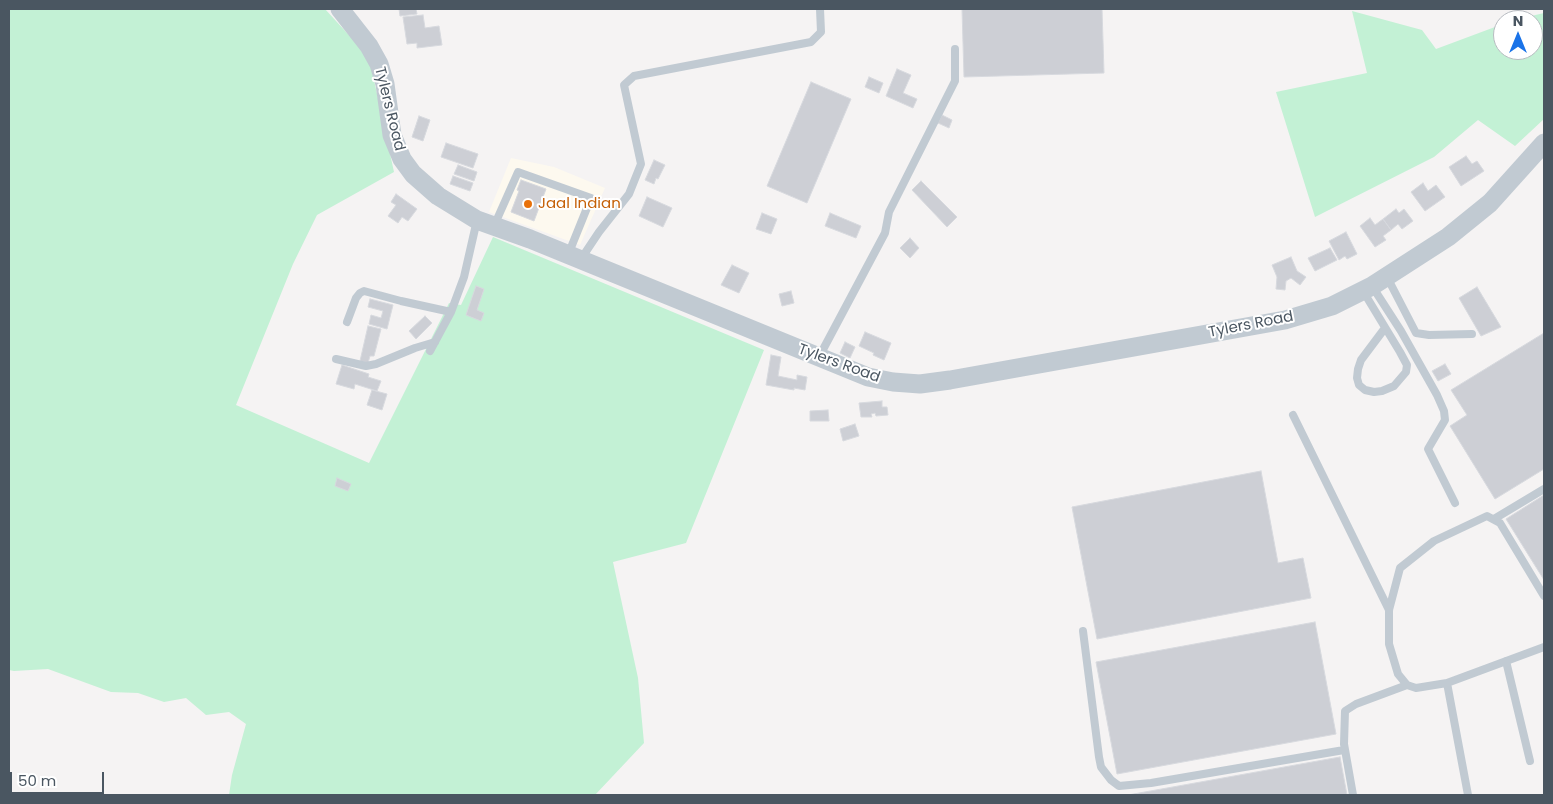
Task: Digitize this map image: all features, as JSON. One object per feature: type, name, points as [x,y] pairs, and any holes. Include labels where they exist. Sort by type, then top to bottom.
[{"type":"street","name":"Tylers Road","points":[[340,9],[379,64],[385,84],[392,135],[402,159],[413,174],[438,196],[486,223],[868,377],[893,382],[920,384],[1285,320],[1332,306],[1374,285],[1448,236],[1490,203],[1544,143]]},
{"type":"lane","points":[[574,258],[599,232],[629,194],[641,164],[624,85],[634,76],[811,42],[821,32],[820,9]]},
{"type":"lane","points":[[819,357],[885,233],[890,212],[955,81],[955,49]]},
{"type":"lane","points":[[430,351],[451,312],[486,223],[518,172],[590,198],[574,258]]},
{"type":"lane","points":[[1374,285],[1385,328],[1407,365],[1406,372],[1394,386],[1382,391],[1365,390],[1359,385],[1358,369],[1361,360],[1385,328]]},
{"type":"lane","points":[[1374,285],[1416,333],[1429,335],[1472,334]]},
{"type":"lane","points":[[1374,285],[1444,411],[1445,420],[1428,449],[1455,503]]},
{"type":"lane","points":[[347,322],[356,298],[364,291],[451,312]]},
{"type":"lane","points":[[336,359],[366,366],[435,342]]},
{"type":"lane","points":[[1293,415],[1389,610]]},
{"type":"lane","points":[[1494,519],[1544,489]]},
{"type":"lane","points":[[1408,686],[1398,674],[1389,644],[1389,610],[1400,568],[1434,541],[1487,516],[1494,519],[1500,523],[1544,596]]},
{"type":"lane","points":[[1083,631],[1101,767],[1111,780],[1119,786],[1151,783],[1344,750]]},
{"type":"lane","points":[[1353,795],[1344,750],[1343,725],[1345,712],[1356,704],[1408,686],[1416,688],[1447,683],[1544,647]]},
{"type":"lane","points":[[1506,661],[1530,761]]},
{"type":"lane","points":[[1447,683],[1468,795]]},
{"type":"shaded area","points":[[511,158],[554,167],[605,188],[580,245],[489,212]]},
{"type":"green space","points":[[9,9],[325,9],[369,57],[394,172],[317,215],[293,264],[236,405],[369,463],[449,303],[461,305],[493,237],[764,350],[686,543],[613,562],[638,678],[644,743],[595,795],[229,795],[232,775],[246,724],[229,712],[206,715],[186,698],[164,702],[138,693],[111,692],[48,669],[9,670]]},
{"type":"green space","points":[[1352,11],[1422,30],[1436,49],[1493,28],[1493,60],[1543,60],[1544,13],[1544,119],[1515,146],[1478,120],[1434,157],[1315,217],[1276,92],[1367,73]]},
{"type":"building","points":[[399,9],[416,9],[417,14],[400,16]]},
{"type":"building","points":[[962,9],[1102,9],[1104,73],[964,77]]},
{"type":"building","points":[[423,15],[425,28],[439,26],[442,45],[417,48],[417,43],[407,44],[403,17]]},
{"type":"building","points":[[897,69],[911,75],[903,93],[917,99],[913,108],[886,96]]},
{"type":"building","points":[[869,77],[883,83],[879,93],[865,87]]},
{"type":"building","points":[[811,82],[851,99],[807,203],[767,186]]},
{"type":"building","points":[[942,115],[952,120],[949,128],[938,123]]},
{"type":"building","points":[[419,116],[430,120],[423,141],[412,137]]},
{"type":"building","points":[[446,143],[478,154],[473,168],[441,157]]},
{"type":"building","points":[[1466,156],[1472,164],[1477,161],[1484,171],[1461,186],[1449,167]]},
{"type":"building","points":[[654,160],[665,165],[654,184],[645,180]]},
{"type":"building","points":[[458,165],[477,172],[474,181],[454,174]]},
{"type":"building","points":[[453,176],[473,183],[470,191],[450,184]]},
{"type":"building","name":"Jaal Indian","points":[[521,180],[546,189],[534,221],[511,212]]},
{"type":"building","points":[[921,181],[957,217],[947,227],[912,190]]},
{"type":"building","points":[[1423,183],[1428,191],[1436,185],[1445,197],[1425,211],[1411,192]]},
{"type":"building","points":[[396,194],[417,209],[408,221],[402,217],[398,223],[388,216],[396,205],[391,202]]},
{"type":"building","points":[[647,197],[672,208],[663,227],[639,216]]},
{"type":"building","points":[[1396,209],[1399,213],[1404,209],[1413,221],[1402,229],[1398,224],[1391,230],[1383,219]]},
{"type":"building","points":[[762,213],[777,219],[771,234],[756,229]]},
{"type":"building","points":[[830,213],[861,226],[856,238],[825,226]]},
{"type":"building","points":[[1370,218],[1375,225],[1383,219],[1391,230],[1383,236],[1386,240],[1375,247],[1360,226]]},
{"type":"building","points":[[1346,232],[1357,254],[1347,259],[1345,256],[1339,260],[1329,241]]},
{"type":"building","points":[[910,238],[919,248],[910,258],[900,248]]},
{"type":"building","points":[[1330,248],[1337,260],[1315,271],[1308,258]]},
{"type":"building","points":[[1291,257],[1297,271],[1306,277],[1300,285],[1291,278],[1286,281],[1285,290],[1276,289],[1277,277],[1272,265]]},
{"type":"building","points":[[732,265],[749,273],[739,293],[721,285]]},
{"type":"building","points":[[476,286],[484,289],[477,310],[484,313],[481,321],[466,315]]},
{"type":"building","points":[[1477,287],[1501,327],[1481,336],[1459,298]]},
{"type":"building","points":[[791,291],[794,303],[782,306],[779,294]]},
{"type":"building","points":[[370,299],[393,305],[387,329],[369,324],[371,315],[381,318],[383,311],[368,307]]},
{"type":"building","points":[[425,316],[432,323],[416,339],[409,331]]},
{"type":"building","points":[[368,326],[381,329],[374,356],[370,356],[368,363],[360,361]]},
{"type":"building","points":[[865,332],[891,343],[884,360],[859,346]]},
{"type":"building","points":[[1544,333],[1544,469],[1495,499],[1450,426],[1467,415],[1451,390]]},
{"type":"building","points":[[845,342],[855,347],[850,358],[840,353]]},
{"type":"building","points":[[771,355],[781,357],[778,376],[797,380],[797,375],[807,377],[805,390],[766,385]]},
{"type":"building","points":[[1445,364],[1451,374],[1438,381],[1432,371]]},
{"type":"building","points":[[342,365],[369,374],[368,377],[381,381],[377,391],[355,384],[354,389],[336,384]]},
{"type":"building","points":[[372,390],[387,394],[382,410],[367,405]]},
{"type":"building","points":[[882,401],[882,407],[887,407],[888,415],[876,416],[875,413],[871,414],[872,417],[861,417],[859,403]]},
{"type":"building","points":[[828,410],[829,421],[810,421],[810,411]]},
{"type":"building","points":[[855,424],[859,436],[843,441],[840,429]]},
{"type":"building","points":[[1261,471],[1278,563],[1303,558],[1311,598],[1097,639],[1072,507]]},
{"type":"building","points":[[337,478],[351,484],[348,491],[335,486]]},
{"type":"building","points":[[1544,495],[1544,580],[1506,519]]},
{"type":"building","points":[[1315,622],[1336,734],[1117,774],[1096,662]]},
{"type":"building","points":[[1340,757],[1347,795],[1128,795]]},
{"type":"place","name":"Jaal Indian","points":[[528,204]]}]
